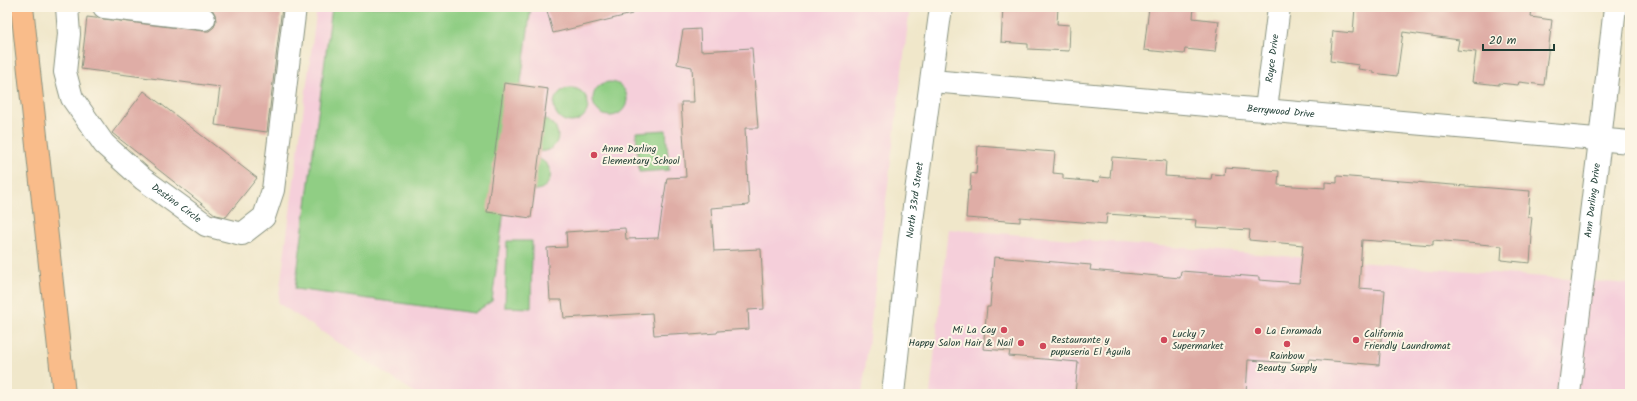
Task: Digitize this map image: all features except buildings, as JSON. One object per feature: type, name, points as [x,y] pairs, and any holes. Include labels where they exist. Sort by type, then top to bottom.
[{"type":"highway","points":[[22,7],[64,394]]},
{"type":"street","name":"Destino Circle","points":[[67,7],[69,34],[65,72],[72,98],[104,144],[143,179],[206,226],[242,234],[264,217],[273,190],[295,7]]},
{"type":"street","points":[[104,7],[204,20]]},
{"type":"street","name":"North 33rd Street","points":[[893,394],[910,236],[941,7]]},
{"type":"street","name":"Royce Drive","points":[[1266,109],[1278,7]]},
{"type":"street","name":"Ann Darling Drive","points":[[1569,394],[1615,7]]},
{"type":"street","name":"Berrywood Drive","points":[[932,82],[1266,109],[1630,142]]},
{"type":"shaded area","name":"Anne Darling Elementary School","points":[[317,7],[910,7],[862,394],[417,394],[278,303]]},
{"type":"shaded area","points":[[948,229],[1630,284],[1630,394],[930,394]]},
{"type":"green space","points":[[332,7],[531,7],[492,301],[474,313],[295,289]]},
{"type":"green space","points":[[610,82],[622,87],[627,99],[622,111],[610,116],[598,111],[593,99],[598,87]]},
{"type":"green space","points":[[571,88],[583,93],[588,105],[583,117],[571,122],[559,117],[554,105],[559,93]]},
{"type":"green space","points":[[543,119],[551,123],[555,128],[558,133],[558,139],[551,149],[536,151]]},
{"type":"green space","points":[[666,130],[669,170],[639,172],[636,132]]},
{"type":"green space","points":[[536,158],[543,161],[548,166],[550,178],[548,183],[543,188],[529,190]]},
{"type":"green space","points":[[507,241],[532,241],[531,308],[505,307]]},
{"type":"place","name":"Anne Darling Elementary School","points":[[594,155]]},
{"type":"place","name":"Mi La Cay","points":[[1004,330]]},
{"type":"place","name":"La Enramada","points":[[1258,331]]},
{"type":"place","name":"Lucky 7 Supermarket","points":[[1164,340]]},
{"type":"place","name":"California Friendly Laundromat","points":[[1356,340]]},
{"type":"place","name":"Happy Salon Hair & Nail","points":[[1021,343]]},
{"type":"place","name":"Rainbow Beauty Supply","points":[[1287,344]]},
{"type":"place","name":"Restaurante y pupuseria El Aguila","points":[[1043,346]]}]
